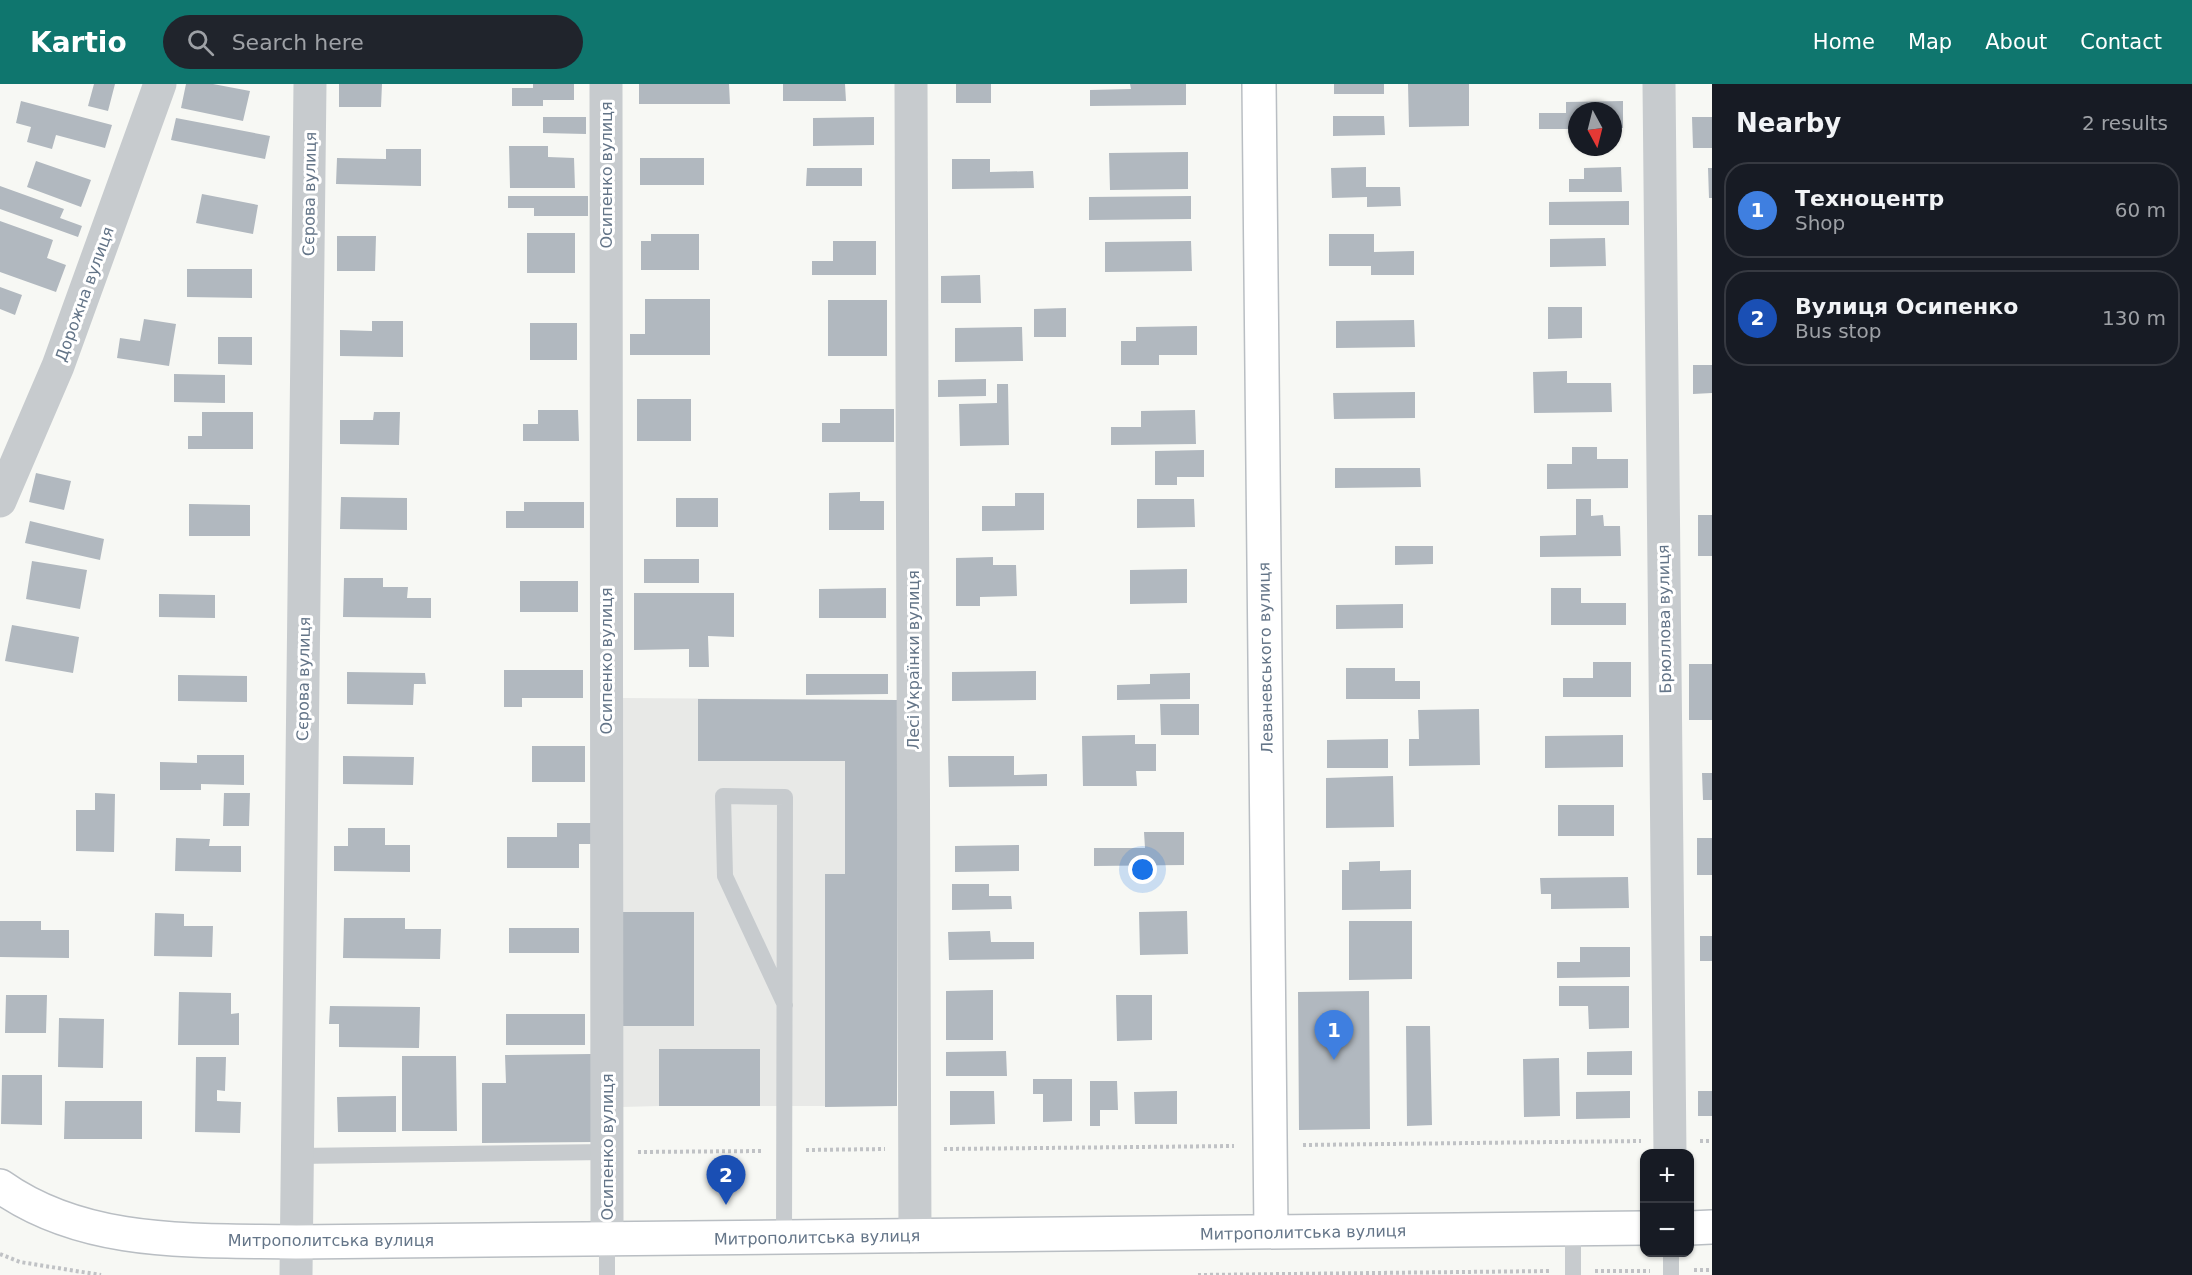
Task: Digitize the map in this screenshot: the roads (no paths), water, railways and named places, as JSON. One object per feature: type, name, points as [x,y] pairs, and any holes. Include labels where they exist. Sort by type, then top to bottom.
[{"type":"main road","name":"Леваневського вулиця","points":[[1259,84],[1271,1232]]},
{"type":"main road","name":"Митрополитська вулиця","points":[[0,1186],[16,1197],[63,1219],[116,1233],[177,1239],[296,1242],[1640,1228]]},
{"type":"main road","points":[[1694,1228],[1712,1227]]},
{"type":"street","name":"Дорожна вулиця","points":[[0,501],[58,366],[159,84]]},
{"type":"street","name":"Сєрова вулиця","points":[[296,1275],[310,84]]},
{"type":"street","name":"Осипенко вулиця","points":[[606,84],[607,1239]]},
{"type":"street","name":"Лесі Українки вулиця","points":[[911,84],[915,1236]]},
{"type":"street","name":"Брюллова вулиця","points":[[1659,84],[1670,1147]]},
{"type":"lane","points":[[784,1237],[785,1150],[785,1005],[785,797],[723,796],[725,876],[785,1005]]},
{"type":"lane","points":[[297,1156],[607,1152]]},
{"type":"lane","points":[[1573,1229],[1573,1273]]},
{"type":"lane","points":[[607,1239],[607,1275]]},
{"type":"lane","points":[[1671,1257],[1671,1273]]},
{"type":"place","name":"Техноцентр","points":[[1334,1060]]},
{"type":"place","name":"Вулиця Осипенко","points":[[726,1205]]}]
